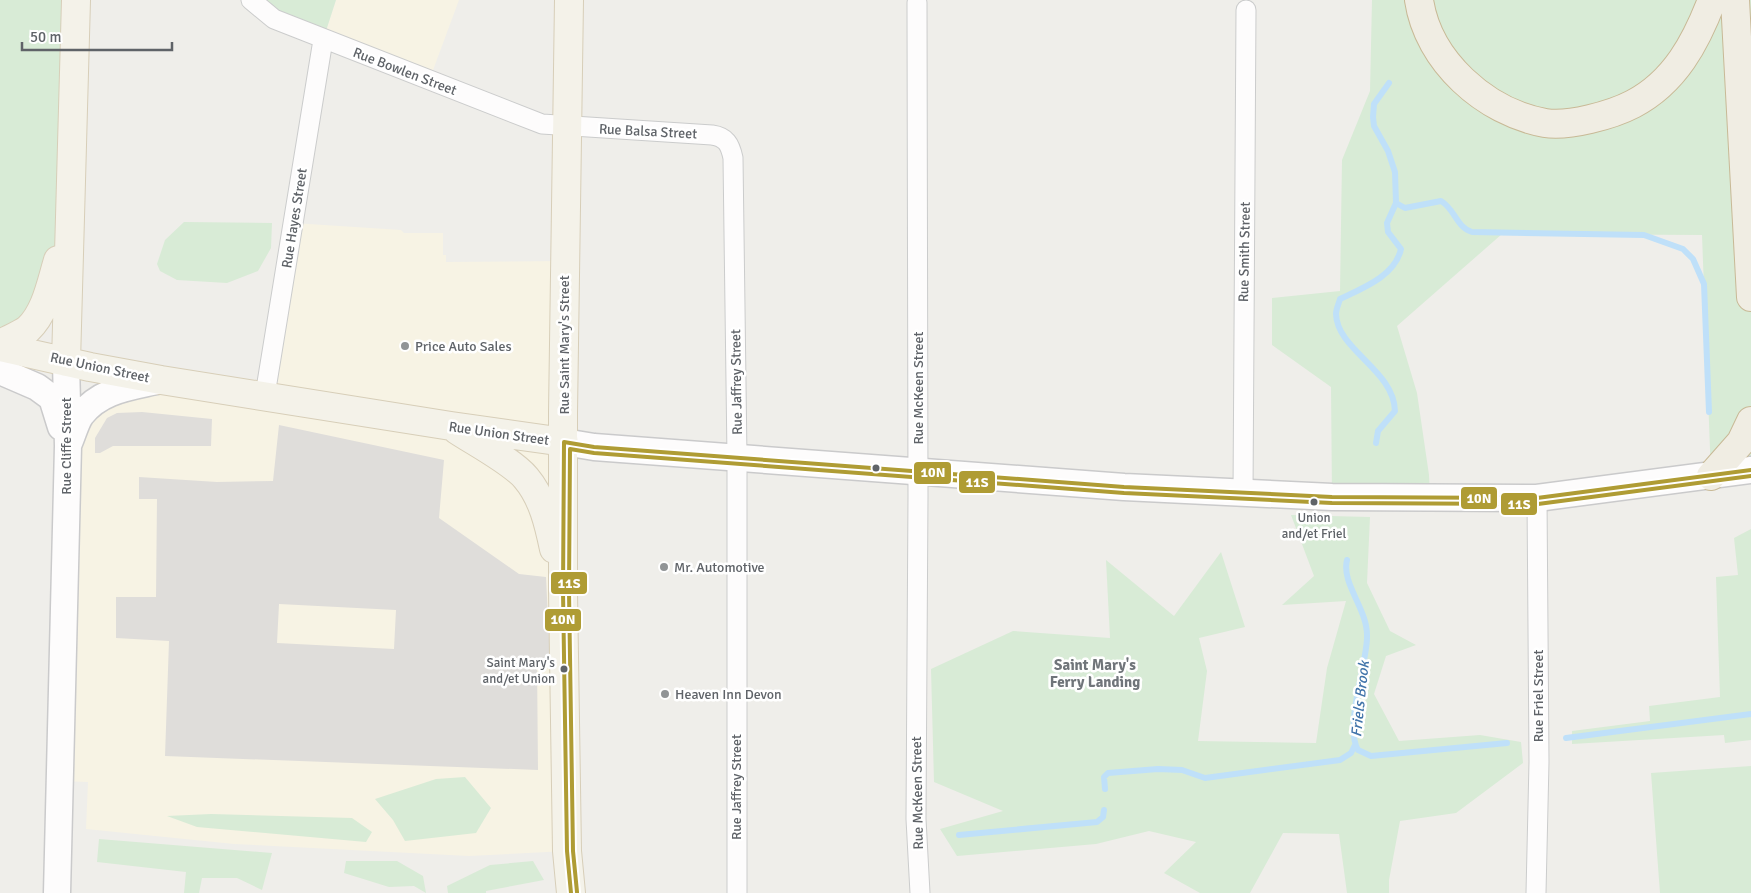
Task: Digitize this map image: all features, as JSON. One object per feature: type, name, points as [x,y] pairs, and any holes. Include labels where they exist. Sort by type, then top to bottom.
[{"type":"highway","points":[[1420,0],[1431,41],[1452,70],[1476,94],[1511,112],[1546,123],[1588,120],[1634,104],[1664,81],[1682,62],[1699,34],[1712,0]]},
{"type":"highway","points":[[1735,0],[1751,297]]},
{"type":"highway","points":[[1711,476],[1741,442],[1751,420]]},
{"type":"main road","name":"Rue Cliffe Street","points":[[57,893],[68,446],[66,362],[76,0]]},
{"type":"main road","name":"Rue Saint Mary's Street","points":[[569,0],[566,126],[563,591],[567,851],[571,893]]},
{"type":"main road","points":[[0,346],[26,330],[35,321],[48,294],[70,212]]},
{"type":"main road","name":"Rue Union Street","points":[[0,346],[66,362],[161,380],[564,442],[594,446],[918,471],[1243,494],[1332,498],[1537,498],[1751,470]]},
{"type":"main road","points":[[0,371],[37,387],[52,398],[68,446]]},
{"type":"main road","points":[[68,446],[80,416],[94,401],[112,391],[161,380]]},
{"type":"main road","points":[[451,426],[526,477],[538,496],[548,522],[563,591]]},
{"type":"street","name":"Rue Bowlen Street","points":[[250,0],[274,19],[324,40],[542,124],[566,126]]},
{"type":"street","name":"Rue McKeen Street","points":[[917,3],[918,471],[916,819],[920,893]]},
{"type":"street","name":"Rue Smith Street","points":[[1243,494],[1246,10]]},
{"type":"street","name":"Rue Hayes Street","points":[[265,395],[324,40]]},
{"type":"street","name":"Rue Balsa Street","points":[[566,126],[712,135],[720,136],[727,142]]},
{"type":"street","name":"Rue Jaffrey Street","points":[[727,142],[733,158],[737,457],[737,893]]},
{"type":"street","name":"Rue Friel Street","points":[[1536,893],[1539,762],[1537,498]]},
{"type":"shaded area","points":[[336,0],[459,0],[429,81],[323,40]]},
{"type":"shaded area","points":[[293,223],[401,230],[404,233],[443,233],[443,255],[446,255],[446,262],[565,261],[567,851],[469,856],[234,844],[86,829],[88,782],[60,781],[68,446],[112,391],[265,395]]},
{"type":"shaded area","points":[[142,412],[212,419],[211,446],[113,446],[100,453],[95,453],[95,438],[107,418],[117,413]]},
{"type":"shaded area","points":[[279,425],[444,460],[439,518],[519,574],[546,577],[550,660],[537,661],[538,770],[165,756],[169,641],[116,638],[116,597],[156,597],[157,499],[139,499],[139,477],[217,482],[273,481]],"holes":[[[279,604],[396,610],[394,649],[277,643]]]},
{"type":"green space","points":[[0,0],[76,0],[70,212],[48,294],[0,344]]},
{"type":"green space","points":[[251,0],[336,0],[323,40]]},
{"type":"green space","points":[[1372,0],[1751,0],[1751,470],[1711,476],[1702,235],[1502,234],[1397,326],[1417,393],[1429,475],[1430,497],[1332,497],[1331,387],[1272,345],[1272,298],[1340,291],[1342,160],[1370,91]]},
{"type":"green space","points":[[184,222],[272,223],[271,248],[258,271],[227,283],[177,280],[160,271],[157,264],[165,240]]},
{"type":"green space","points":[[1291,515],[1370,517],[1367,583],[1390,631],[1416,645],[1386,656],[1374,694],[1399,741],[1480,735],[1521,742],[1523,763],[1456,813],[1400,821],[1389,880],[1389,893],[1347,893],[1339,834],[1283,833],[1250,893],[1200,893],[1164,873],[1196,842],[1149,831],[1096,844],[957,856],[940,829],[1003,811],[934,782],[931,669],[1013,631],[1110,638],[1106,560],[1174,616],[1221,552],[1245,627],[1199,638],[1207,671],[1198,741],[1316,743],[1327,668],[1346,601],[1282,605],[1314,576]]},
{"type":"green space","points":[[1751,529],[1751,740],[1725,743],[1724,735],[1572,744],[1572,731],[1650,721],[1649,706],[1720,697],[1716,577],[1738,575],[1734,538]]},
{"type":"green space","points":[[1751,766],[1751,893],[1660,893],[1651,773]]},
{"type":"green space","points":[[465,777],[491,808],[476,833],[405,841],[393,820],[375,799],[436,779]]},
{"type":"green space","points":[[211,814],[352,818],[372,832],[366,842],[197,827],[167,816]]},
{"type":"green space","points":[[99,839],[272,853],[262,890],[237,878],[202,878],[199,893],[184,893],[186,872],[97,862]]},
{"type":"green space","points":[[346,861],[397,861],[423,876],[426,893],[414,886],[389,887],[344,873]]},
{"type":"green space","points":[[533,861],[544,880],[486,891],[486,893],[448,893],[447,886],[490,865]]},
{"type":"waterway","name":"Friels Brook","points":[[1376,443],[1378,431],[1395,411],[1392,397],[1386,384],[1346,339],[1339,327],[1336,314],[1340,299],[1385,274],[1398,258],[1401,249],[1388,232],[1387,223],[1396,203],[1395,172],[1388,151],[1374,126],[1373,117],[1374,104],[1389,83]]},
{"type":"waterway","points":[[1396,203],[1405,208],[1441,201],[1446,204],[1462,226],[1472,232],[1644,235],[1683,249],[1693,259],[1704,284],[1709,412]]},
{"type":"waterway","name":"Friels Brook","points":[[1347,560],[1348,578],[1363,617],[1367,637],[1355,711],[1354,739],[1358,750],[1371,756],[1507,743]]},
{"type":"waterway","name":"Friels Brook","points":[[1566,738],[1751,714]]},
{"type":"waterway","points":[[1105,789],[1104,777],[1108,773],[1158,769],[1182,770],[1205,778],[1340,760],[1351,753],[1355,745]]},
{"type":"waterway","points":[[959,835],[1097,822],[1103,817],[1104,810]]},
{"type":"transit line","name":"10N","points":[[571,893],[567,851],[563,591],[564,442],[594,447],[1124,487],[1332,497],[1537,498],[1751,470]]},
{"type":"transit line","name":"11S","points":[[577,892],[573,851],[569,591],[570,449],[594,453],[1124,493],[1332,503],[1538,504],[1751,476]]},
{"type":"place","name":"Price Auto Sales","points":[[405,346]]},
{"type":"place","name":"Union and/et Friel","points":[[1314,502]]},
{"type":"place","name":"Mr. Automotive","points":[[664,567]]},
{"type":"place","name":"Saint Mary's and/et Union","points":[[564,669]]},
{"type":"place","name":"Heaven Inn Devon","points":[[665,694]]},
{"type":"district","name":"Saint Mary's Ferry Landing","points":[[1095,674]]}]
